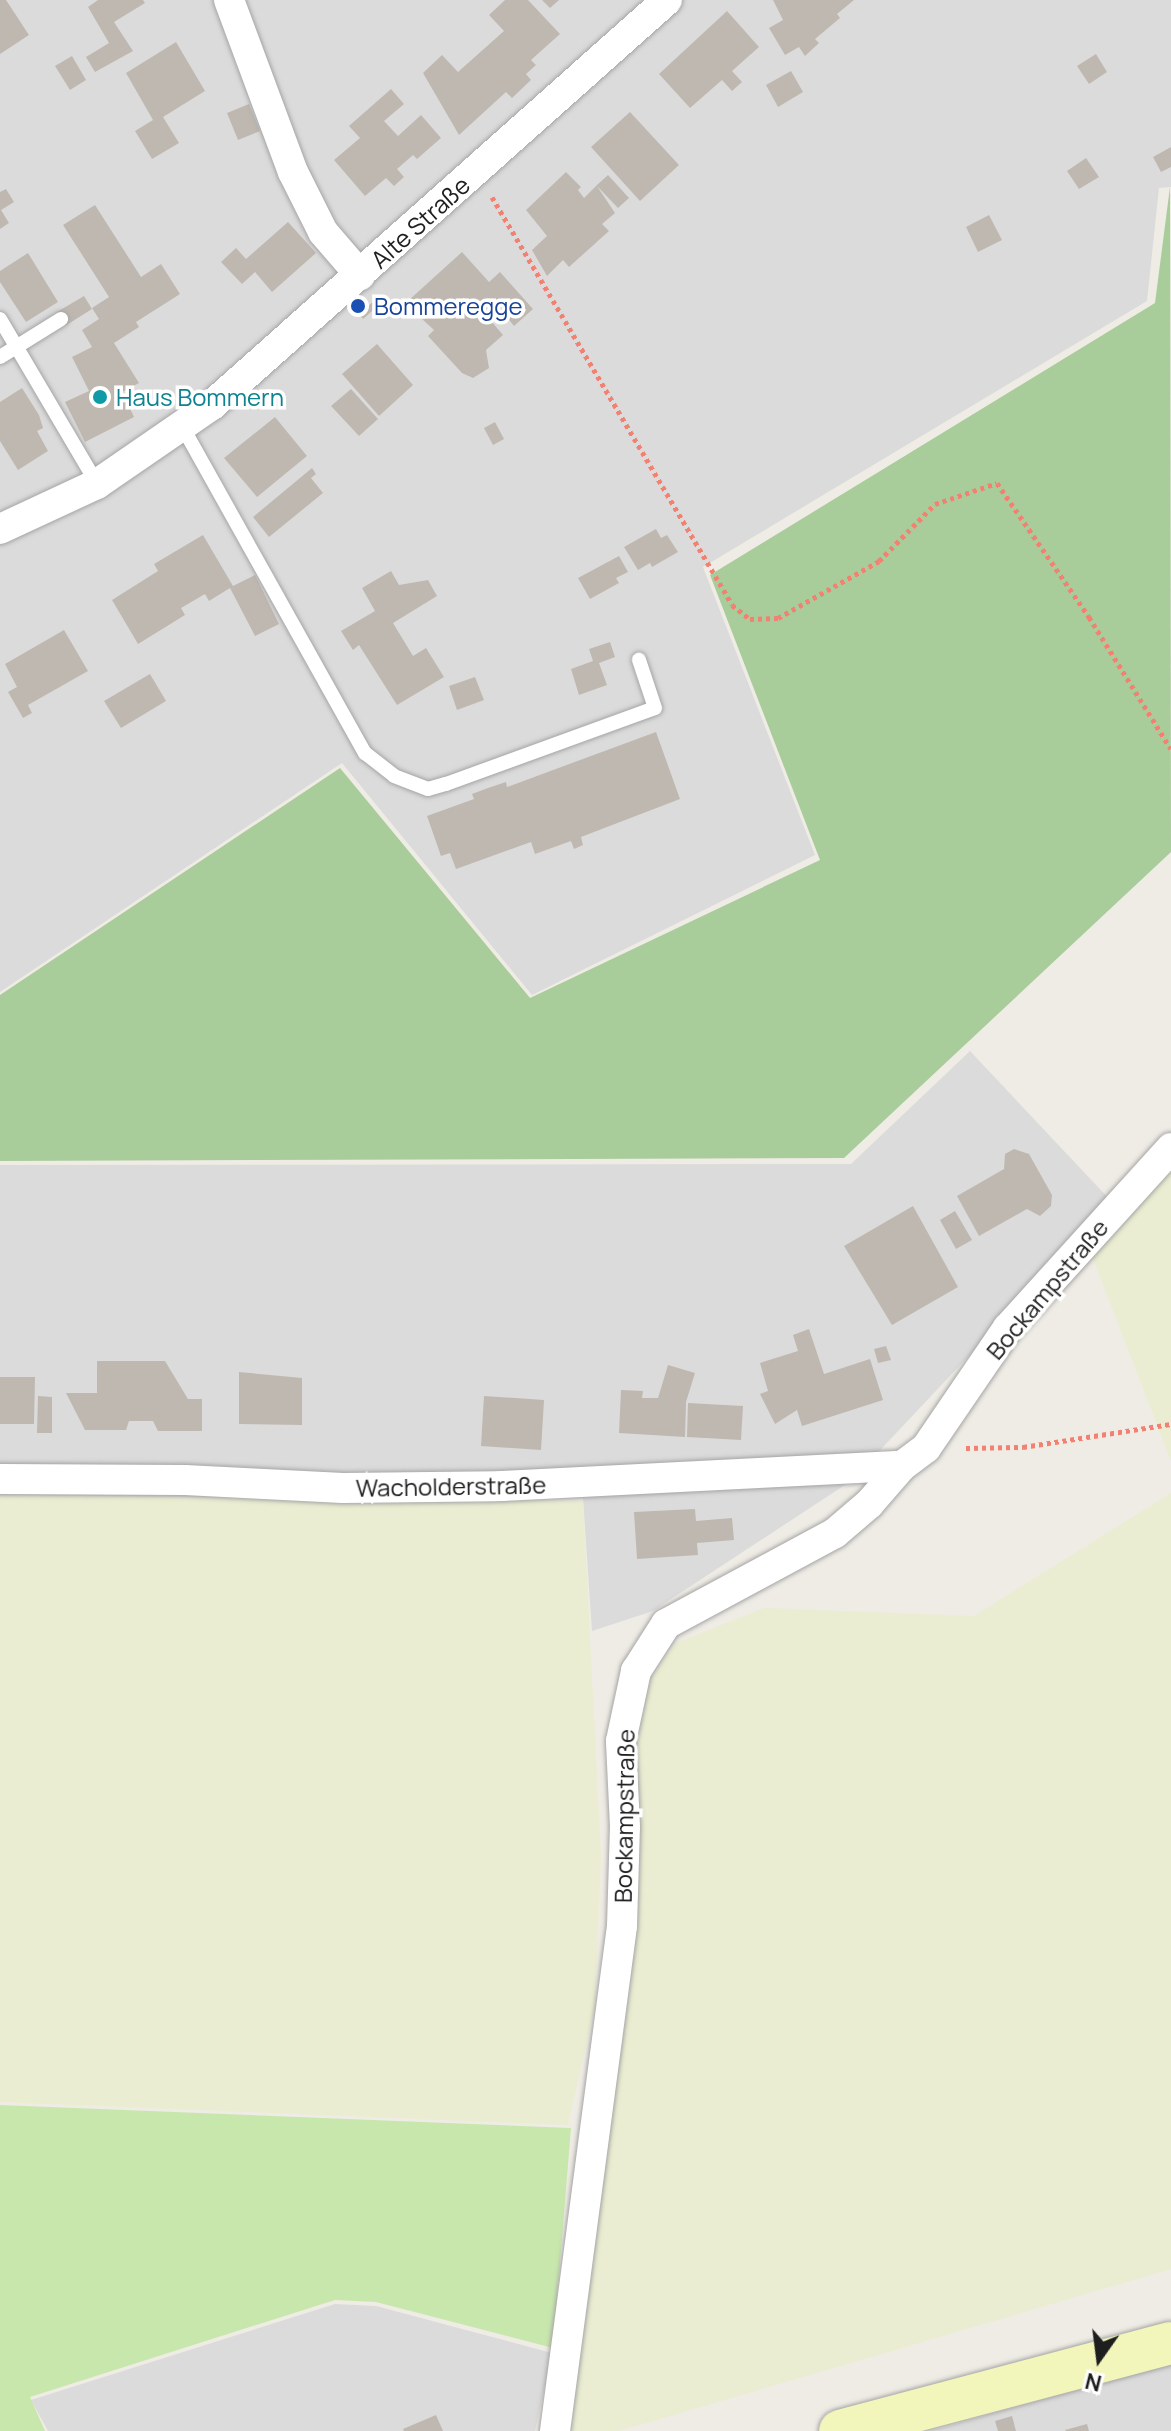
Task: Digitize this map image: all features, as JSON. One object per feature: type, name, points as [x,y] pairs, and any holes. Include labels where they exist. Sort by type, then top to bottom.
[{"type":"street","points":[[229,0],[293,172],[323,232],[360,275]]},
{"type":"street","name":"Alte Straße","points":[[0,529],[97,484],[212,405],[667,0]]},
{"type":"street","name":"Bockampstraße","points":[[555,2431],[622,1926],[625,1827],[621,1741],[636,1671],[666,1624],[835,1533],[869,1504],[902,1466],[926,1448],[1008,1328],[1171,1148]]},
{"type":"street","name":"Wacholderstraße","points":[[0,1479],[185,1480],[343,1488],[438,1487],[583,1484],[902,1466]]},
{"type":"street","points":[[840,2431],[1171,2343]]},
{"type":"lane","points":[[0,319],[97,484]]},
{"type":"lane","points":[[0,357],[61,319]]},
{"type":"lane","points":[[182,426],[365,753],[394,776],[428,789],[655,708],[639,660]]},
{"type":"path","points":[[477,172],[732,605],[750,619],[778,618],[879,561],[935,504],[997,483],[1089,617],[1171,749]]},
{"type":"path","points":[[926,1448],[1023,1447],[1171,1424]]},
{"type":"shaded area","points":[[0,0],[1171,0],[1171,187],[1159,188],[1147,301],[703,567],[815,855],[532,995],[342,763],[0,992]]},
{"type":"shaded area","points":[[970,1051],[1113,1203],[851,1481],[653,1611],[592,1631],[583,1498],[0,1506],[0,1165],[851,1164]]},
{"type":"shaded area","points":[[335,2304],[376,2306],[552,2353],[535,2431],[48,2431],[31,2400]]},
{"type":"shaded area","points":[[1171,2363],[1171,2431],[931,2431]]},
{"type":"green space","points":[[1170,187],[1171,852],[844,1158],[0,1161],[0,995],[340,768],[530,998],[820,860],[710,575],[1155,303]]},
{"type":"green space","points":[[1171,1152],[1171,1461],[1090,1251]]},
{"type":"green space","points":[[1171,1493],[1171,2269],[619,2431],[572,2431],[568,2414],[583,2342],[601,2152],[631,1983],[638,1827],[635,1737],[648,1681],[676,1643],[764,1608],[974,1616]]},
{"type":"green space","points":[[0,1495],[583,1501],[601,1855],[595,2005],[568,2125],[0,2102]]},
{"type":"green space","points":[[0,2105],[571,2128],[553,2348],[376,2302],[335,2300],[30,2397],[45,2431],[0,2431]]},
{"type":"building","points":[[0,0],[6,0],[29,35],[0,54]]},
{"type":"building","points":[[98,0],[143,0],[145,3],[114,22],[133,51],[95,72],[86,57],[109,43],[88,7]]},
{"type":"building","points":[[505,0],[528,0],[560,34],[531,60],[536,65],[526,74],[531,80],[512,98],[506,92],[459,135],[423,73],[442,55],[458,72],[504,31],[489,15]]},
{"type":"building","points":[[542,0],[559,0],[550,8]]},
{"type":"building","points":[[773,0],[854,0],[837,14],[840,18],[815,39],[819,43],[805,56],[799,47],[785,55],[769,28],[783,20]]},
{"type":"building","points":[[727,11],[759,47],[732,71],[742,82],[732,91],[722,80],[690,108],[659,74]]},
{"type":"building","points":[[176,42],[205,91],[163,117],[179,143],[152,159],[135,131],[153,120],[126,73]]},
{"type":"building","points":[[1096,54],[1107,72],[1089,84],[1077,66]]},
{"type":"building","points":[[72,56],[86,80],[70,90],[55,66]]},
{"type":"building","points":[[791,71],[803,92],[778,107],[766,85]]},
{"type":"building","points":[[391,89],[404,104],[384,121],[398,136],[421,115],[441,138],[417,159],[413,155],[397,169],[404,177],[394,186],[386,178],[365,196],[334,160],[360,138],[349,126]]},
{"type":"building","points":[[249,104],[260,131],[238,140],[227,113]]},
{"type":"building","points":[[630,112],[679,165],[640,201],[591,147]]},
{"type":"building","points":[[1171,147],[1171,167],[1161,172],[1153,157]]},
{"type":"building","points":[[1086,158],[1099,177],[1079,189],[1067,171]]},
{"type":"building","points":[[566,172],[581,187],[578,190],[584,198],[608,175],[629,198],[618,208],[597,186],[615,213],[602,224],[609,231],[569,267],[563,260],[547,276],[532,250],[547,236],[526,210]]},
{"type":"building","points":[[6,189],[14,202],[1,210],[9,223],[0,229],[0,192]]},
{"type":"building","points":[[95,205],[141,277],[161,264],[180,294],[136,322],[139,327],[114,343],[139,383],[122,392],[134,417],[85,442],[65,402],[89,391],[72,357],[92,347],[82,330],[99,319],[92,308],[109,297],[63,225]]},
{"type":"building","points":[[989,215],[1002,240],[978,252],[966,227]]},
{"type":"building","points":[[288,222],[316,253],[272,292],[255,272],[242,284],[221,262],[236,248],[246,259]]},
{"type":"building","points":[[462,252],[489,282],[500,272],[533,309],[514,326],[502,311],[491,321],[503,335],[486,350],[489,368],[473,378],[462,373],[428,336],[434,330],[410,308],[409,300]]},
{"type":"building","points":[[28,253],[58,302],[26,322],[0,282],[0,271]]},
{"type":"building","points":[[84,296],[92,309],[65,326],[57,312]]},
{"type":"building","points":[[375,300],[379,305],[363,319],[359,314]]},
{"type":"building","points":[[377,344],[413,385],[379,416],[342,374]]},
{"type":"building","points":[[22,388],[39,415],[43,428],[37,431],[48,451],[18,470],[0,441],[0,402]]},
{"type":"building","points":[[351,389],[378,419],[359,436],[331,406]]},
{"type":"building","points":[[275,417],[307,456],[257,497],[224,458]]},
{"type":"building","points":[[495,422],[504,439],[493,445],[484,428]]},
{"type":"building","points":[[312,468],[316,474],[311,478],[323,493],[269,537],[253,517]]},
{"type":"building","points":[[656,529],[661,538],[667,535],[678,552],[652,567],[650,563],[638,570],[624,547]]},
{"type":"building","points":[[203,535],[233,586],[255,575],[279,624],[255,636],[230,588],[209,601],[205,594],[181,608],[185,615],[138,644],[112,600],[158,571],[154,564]]},
{"type":"building","points":[[619,556],[628,572],[616,578],[619,583],[590,599],[578,578]]},
{"type":"building","points":[[391,571],[399,585],[428,580],[437,596],[393,623],[413,656],[426,648],[444,677],[397,705],[359,645],[353,650],[341,631],[375,611],[362,588]]},
{"type":"building","points":[[64,630],[88,671],[28,705],[32,713],[23,718],[8,692],[17,687],[5,664]]},
{"type":"building","points":[[610,642],[615,657],[599,663],[607,685],[579,695],[571,669],[593,661],[589,649]]},
{"type":"building","points":[[150,674],[166,701],[121,728],[104,701]]},
{"type":"building","points":[[475,677],[484,700],[457,710],[449,686]]},
{"type":"building","points":[[656,732],[680,799],[581,837],[583,845],[574,849],[571,841],[535,854],[531,842],[456,869],[450,853],[441,856],[427,816],[474,799],[472,794],[488,788],[506,782],[507,787]]},
{"type":"building","points":[[1014,1149],[1029,1154],[1052,1195],[1051,1206],[1040,1216],[1027,1209],[979,1236],[957,1196],[1004,1169],[1005,1154]]},
{"type":"building","points":[[913,1206],[958,1287],[892,1325],[844,1246]]},
{"type":"building","points":[[955,1211],[972,1240],[956,1249],[940,1220]]},
{"type":"building","points":[[809,1329],[824,1374],[870,1359],[883,1400],[802,1426],[797,1410],[775,1424],[760,1394],[768,1391],[760,1363],[798,1351],[793,1335]]},
{"type":"building","points":[[886,1346],[891,1360],[878,1363],[874,1349]]},
{"type":"building","points":[[97,1361],[165,1361],[188,1399],[202,1399],[202,1431],[158,1431],[153,1421],[129,1421],[126,1430],[85,1430],[66,1393],[97,1393]]},
{"type":"building","points":[[668,1365],[695,1373],[686,1402],[685,1437],[619,1433],[621,1390],[643,1391],[642,1398],[658,1398]]},
{"type":"building","points":[[239,1372],[302,1378],[302,1425],[239,1424]]},
{"type":"building","points":[[0,1377],[35,1377],[34,1424],[0,1424]]},
{"type":"building","points":[[38,1396],[52,1397],[52,1433],[37,1433]]},
{"type":"building","points":[[484,1396],[544,1400],[541,1450],[481,1446]]},
{"type":"building","points":[[688,1403],[743,1406],[741,1440],[687,1437]]},
{"type":"building","points":[[695,1509],[696,1521],[732,1518],[734,1540],[697,1543],[698,1555],[637,1559],[634,1512]]},
{"type":"building","points":[[436,2415],[443,2431],[403,2429]]},
{"type":"building","points":[[1012,2416],[1016,2431],[998,2431],[995,2421]]},
{"type":"building","points":[[1087,2424],[1089,2431],[1065,2430]]},
{"type":"place","name":"Bommeregge","points":[[358,306]]},
{"type":"place","name":"Haus Bommern","points":[[100,397]]}]
